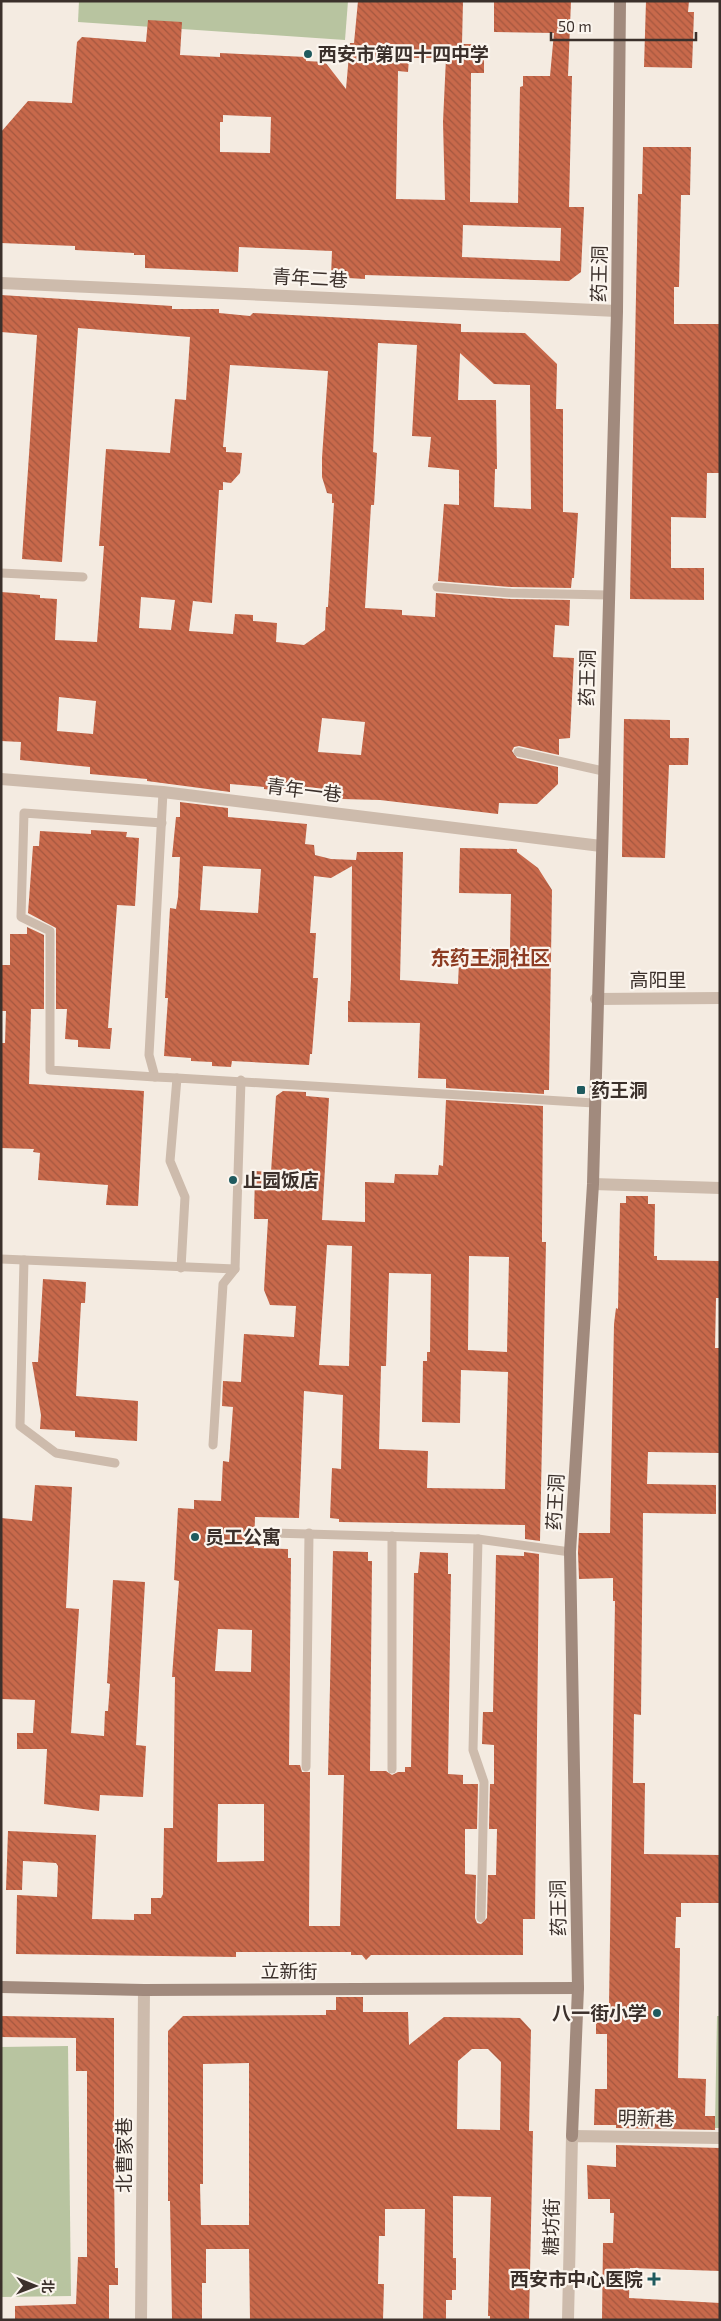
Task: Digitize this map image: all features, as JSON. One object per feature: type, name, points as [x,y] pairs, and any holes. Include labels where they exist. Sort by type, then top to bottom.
[{"type":"street","name":"药王洞","points":[[572,2136],[578,1988],[570,1552],[593,1184],[596,999],[617,311],[620,1]]},
{"type":"street","name":"青年二巷","points":[[1,283],[617,311]]},
{"type":"street","name":"青年一巷","points":[[1,779],[163,792],[601,846]]},
{"type":"street","name":"高阳里","points":[[596,999],[720,998]]},
{"type":"street","points":[[593,1184],[720,1188]]},
{"type":"street","name":"立新街","points":[[1,1987],[144,1990],[578,1988]]},
{"type":"street","name":"北曹家巷","points":[[141,2320],[144,1990]]},
{"type":"street","name":"明新巷","points":[[572,2136],[720,2138]]},
{"type":"street","name":"糖坊街","points":[[568,2320],[572,2136]]},
{"type":"lane","points":[[1,573],[83,577]]},
{"type":"lane","points":[[437,587],[511,594],[608,595]]},
{"type":"lane","points":[[518,752],[604,771]]},
{"type":"lane","points":[[155,1077],[149,1055],[163,792]]},
{"type":"lane","points":[[162,823],[24,812],[21,917],[50,931],[50,1070],[155,1077],[241,1080],[594,1103]]},
{"type":"lane","points":[[177,1078],[170,1161],[186,1197],[181,1268]]},
{"type":"lane","points":[[213,1445],[223,1284],[236,1269],[241,1080]]},
{"type":"lane","points":[[1,1259],[236,1269]]},
{"type":"lane","points":[[24,1260],[20,1426],[56,1453],[115,1463]]},
{"type":"lane","points":[[273,1533],[478,1539],[570,1552]]},
{"type":"lane","points":[[306,1767],[309,1533]]},
{"type":"lane","points":[[392,1536],[392,1769]]},
{"type":"lane","points":[[478,1539],[474,1750],[484,1782],[481,1918]]},
{"type":"green space","points":[[79,1],[348,1],[345,40],[78,22]]},
{"type":"green space","points":[[717,2016],[720,2016],[720,2128],[715,2128]]},
{"type":"green space","points":[[68,2046],[71,2296],[1,2297],[1,2047]]},
{"type":"building","points":[[358,1],[463,1],[462,44],[484,44],[484,73],[471,73],[470,202],[518,203],[520,87],[523,86],[523,76],[550,76],[554,33],[494,32],[494,1],[571,1],[568,76],[572,76],[569,207],[584,207],[581,272],[569,281],[365,275],[365,279],[331,277],[332,251],[239,247],[238,272],[145,268],[145,255],[134,255],[134,253],[75,250],[75,246],[1,243],[1,132],[28,101],[72,103],[77,42],[82,37],[146,42],[148,20],[182,22],[180,55],[220,57],[220,53],[306,57],[306,61],[325,62],[346,89],[350,43],[354,43]],"holes":[[[409,58],[446,58],[443,122],[445,200],[396,199],[398,71],[408,72]],[[223,115],[271,117],[270,153],[220,152],[220,122],[223,122]],[[463,225],[561,228],[560,261],[462,257]]]},
{"type":"building","points":[[646,1],[689,1],[688,12],[694,12],[692,68],[644,67]]},
{"type":"building","points":[[643,147],[691,147],[690,195],[681,195],[679,287],[674,287],[674,324],[720,324],[720,473],[707,473],[706,518],[671,517],[671,568],[704,568],[704,600],[630,599],[638,194],[642,194]]},
{"type":"building","points":[[1,295],[172,306],[172,309],[219,309],[219,313],[250,316],[253,313],[461,324],[461,332],[525,333],[557,364],[556,409],[563,409],[563,512],[578,513],[574,578],[572,578],[571,588],[511,587],[438,581],[444,504],[459,505],[459,470],[428,467],[431,437],[412,436],[417,345],[378,343],[373,452],[377,453],[374,505],[371,505],[365,608],[402,610],[402,615],[435,617],[436,593],[511,599],[570,600],[569,626],[555,625],[553,657],[574,658],[570,738],[559,739],[559,755],[519,746],[514,747],[512,751],[517,758],[558,767],[558,784],[537,804],[499,803],[498,814],[380,800],[342,799],[326,796],[327,794],[278,788],[278,791],[264,789],[264,787],[230,784],[230,792],[147,781],[147,779],[90,774],[90,767],[20,760],[21,742],[1,741],[1,592],[40,595],[40,598],[57,599],[55,640],[97,642],[104,546],[99,546],[106,449],[170,453],[175,399],[186,400],[190,337],[78,328],[62,562],[22,559],[37,335],[1,332]],"holes":[[[460,353],[494,384],[530,385],[531,509],[494,507],[495,469],[497,469],[496,400],[458,400]],[[230,365],[328,371],[322,458],[322,477],[327,493],[332,494],[332,503],[334,503],[328,607],[326,607],[325,630],[304,645],[276,642],[277,623],[253,621],[253,615],[235,614],[233,634],[189,631],[193,601],[212,603],[219,490],[223,490],[223,482],[231,483],[240,473],[242,453],[226,452],[226,447],[223,447]],[[141,597],[175,600],[171,630],[139,628]],[[59,697],[96,701],[93,734],[57,731]],[[322,718],[365,722],[361,755],[318,752]]]},
{"type":"building","points":[[624,719],[670,720],[670,738],[689,738],[688,765],[669,765],[665,858],[622,857]]},
{"type":"building","points":[[180,802],[228,808],[228,817],[307,824],[305,844],[314,845],[315,855],[331,859],[356,860],[357,852],[403,852],[400,980],[458,984],[459,962],[471,962],[472,948],[510,947],[511,894],[459,893],[460,848],[517,849],[517,852],[538,868],[552,890],[549,1090],[544,1090],[544,1094],[446,1088],[446,1079],[418,1078],[420,1023],[348,1022],[351,980],[352,866],[331,878],[314,876],[310,933],[316,933],[313,978],[318,978],[312,1054],[310,1054],[309,1065],[232,1061],[231,1067],[212,1066],[212,1062],[191,1061],[191,1058],[164,1056],[168,998],[165,998],[170,908],[176,909],[180,857],[172,857],[176,817],[180,817]],"holes":[[[203,866],[261,869],[258,913],[200,910]]]},
{"type":"building","points":[[91,830],[127,832],[126,837],[139,838],[135,906],[117,905],[108,1028],[112,1028],[110,1049],[78,1047],[78,1040],[65,1039],[67,1009],[56,1009],[56,928],[28,913],[33,846],[39,846],[40,831],[91,834]]},
{"type":"building","points":[[27,927],[44,935],[44,1009],[31,1009],[29,1084],[144,1091],[138,1206],[106,1205],[108,1185],[38,1180],[40,1153],[33,1152],[34,1149],[1,1148],[1,1043],[5,1043],[6,1011],[1,1011],[1,965],[10,965],[10,934],[27,934]]},
{"type":"building","points":[[283,1091],[306,1092],[306,1096],[329,1098],[322,1220],[365,1222],[365,1182],[394,1183],[395,1174],[438,1175],[439,1165],[443,1166],[446,1100],[543,1106],[542,1242],[546,1242],[540,1541],[525,1539],[525,1525],[339,1522],[339,1519],[330,1518],[332,1468],[341,1469],[343,1395],[304,1391],[299,1518],[255,1517],[254,1548],[288,1549],[288,1558],[291,1558],[289,1765],[300,1765],[302,1772],[310,1772],[309,1926],[340,1926],[344,1775],[328,1775],[333,1551],[368,1552],[368,1561],[372,1561],[370,1771],[386,1771],[392,1775],[398,1772],[405,1772],[405,1767],[411,1767],[414,1573],[418,1573],[420,1552],[448,1553],[448,1574],[451,1574],[448,1774],[463,1775],[463,1784],[478,1784],[477,1829],[465,1829],[465,1874],[476,1875],[475,1918],[477,1923],[481,1924],[487,1918],[488,1875],[496,1875],[497,1829],[489,1829],[490,1784],[494,1784],[494,1745],[482,1744],[483,1712],[493,1712],[496,1555],[524,1556],[524,1552],[539,1554],[535,1919],[523,1919],[523,1955],[371,1955],[366,1960],[362,1955],[351,1955],[351,1952],[236,1952],[236,1957],[16,1954],[17,1895],[57,1897],[58,1866],[56,1863],[23,1861],[22,1890],[6,1890],[8,1831],[96,1835],[92,1919],[134,1920],[134,1914],[151,1914],[151,1898],[161,1898],[163,1894],[164,1828],[173,1828],[175,1677],[172,1677],[179,1581],[174,1580],[178,1508],[194,1509],[194,1500],[221,1501],[223,1461],[229,1462],[233,1407],[222,1406],[223,1381],[241,1382],[244,1334],[294,1337],[296,1306],[270,1305],[264,1290],[268,1219],[254,1219],[255,1171],[271,1172],[276,1096]],"holes":[[[327,1245],[352,1246],[349,1366],[319,1365]],[[469,1256],[509,1257],[507,1352],[468,1350]],[[389,1273],[431,1274],[430,1352],[427,1352],[427,1361],[423,1361],[422,1422],[460,1423],[461,1370],[508,1372],[505,1489],[427,1488],[428,1451],[379,1449],[381,1366],[386,1366]],[[218,1629],[252,1630],[251,1672],[215,1671]],[[218,1804],[264,1804],[264,1861],[217,1862]]]},
{"type":"building","points":[[626,1196],[648,1196],[648,1204],[655,1204],[654,1256],[657,1256],[657,1260],[720,1261],[720,1298],[716,1298],[715,1348],[720,1348],[720,1453],[648,1452],[647,1484],[716,1485],[716,1514],[643,1513],[641,1715],[634,1714],[633,1783],[645,1783],[644,1854],[720,1855],[720,1903],[681,1903],[681,1917],[676,1917],[675,1948],[680,1948],[678,2078],[706,2079],[705,2116],[715,2116],[715,2130],[616,2128],[616,2125],[594,2125],[595,2089],[607,2089],[607,2034],[596,2034],[596,2006],[609,2006],[615,1601],[613,1601],[613,1578],[579,1579],[578,1552],[579,1533],[610,1533],[614,1324],[616,1308],[618,1309],[620,1203],[626,1203]]},
{"type":"building","points":[[43,1279],[86,1282],[85,1303],[81,1303],[76,1396],[138,1401],[137,1441],[75,1437],[75,1431],[40,1429],[41,1415],[32,1362],[38,1362]]},
{"type":"building","points":[[35,1485],[72,1487],[66,1608],[79,1609],[71,1733],[104,1736],[105,1711],[108,1711],[110,1684],[107,1683],[113,1580],[145,1582],[136,1745],[146,1746],[143,1797],[100,1795],[99,1811],[44,1804],[47,1749],[17,1749],[17,1733],[33,1733],[35,1700],[1,1699],[1,1518],[32,1521]]},
{"type":"building","points":[[336,1997],[363,1997],[363,2012],[408,2012],[409,2045],[444,2017],[520,2018],[531,2030],[529,2131],[533,2131],[529,2320],[490,2320],[490,2316],[488,2316],[491,2197],[453,2196],[453,2258],[456,2258],[456,2290],[452,2290],[452,2300],[446,2300],[446,2320],[423,2320],[425,2209],[385,2209],[385,2236],[379,2236],[378,2284],[384,2284],[383,2320],[250,2320],[249,2249],[206,2249],[206,2283],[202,2283],[202,2320],[172,2320],[170,2201],[168,2201],[168,2031],[183,2016],[326,2015],[326,2010],[336,2010]],"holes":[[[472,2049],[488,2049],[501,2062],[500,2130],[457,2129],[458,2061]],[[249,2063],[249,2225],[201,2225],[200,2184],[203,2184],[203,2064]]]},
{"type":"building","points":[[1,2016],[114,2018],[114,2145],[117,2145],[117,2163],[114,2163],[115,2268],[118,2268],[118,2285],[109,2285],[109,2320],[15,2320],[15,2306],[76,2304],[78,2257],[87,2257],[87,2071],[76,2071],[76,2038],[1,2037]]},
{"type":"building","points":[[616,2145],[720,2148],[720,2271],[630,2268],[629,2298],[720,2303],[720,2320],[602,2320],[603,2243],[613,2243],[614,2213],[610,2213],[610,2199],[588,2199],[587,2165],[616,2167]]},
{"type":"place","name":"西安市第四十四中学","points":[[308,54]]},
{"type":"place","name":"药王洞","points":[[581,1090]]},
{"type":"place","name":"止园饭店","points":[[233,1180]]},
{"type":"place","name":"员工公寓","points":[[195,1537]]},
{"type":"place","name":"八一街小学","points":[[657,2013]]},
{"type":"place","name":"西安市中心医院","points":[[654,2279]]},
{"type":"district","name":"东药王洞社区","points":[[490,958]]}]
